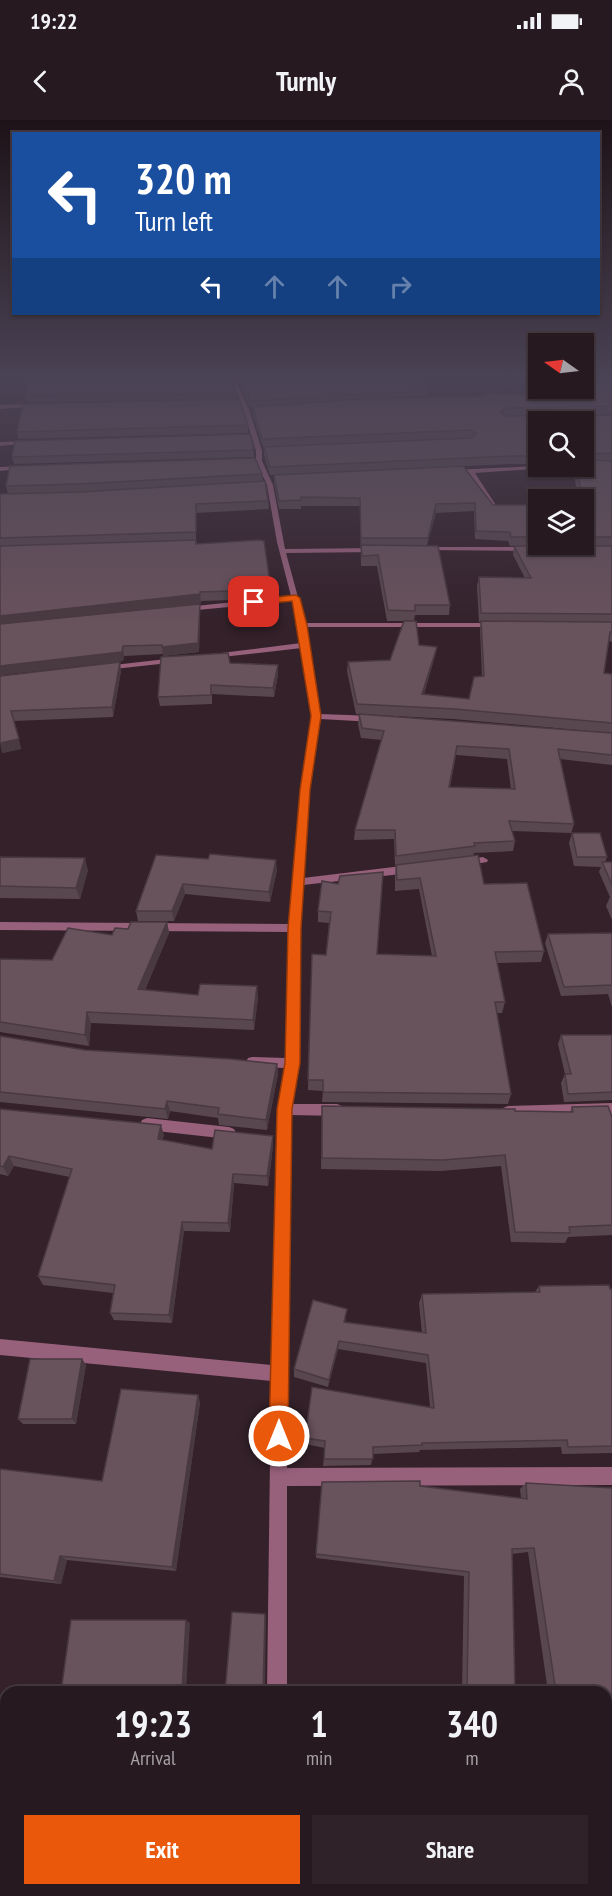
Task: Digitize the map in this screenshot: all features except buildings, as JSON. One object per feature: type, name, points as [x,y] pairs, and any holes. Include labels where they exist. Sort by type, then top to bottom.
[{"type":"street","points":[[262,461],[269,482],[277,545],[296,598],[302,625],[316,716],[305,790],[294,928],[292,1063],[278,1138],[277,1686]]},
{"type":"street","points":[[0,469],[36,468]]},
{"type":"street","points":[[447,472],[528,468]]},
{"type":"street","points":[[471,471],[495,510]]},
{"type":"street","points":[[277,545],[388,550]]},
{"type":"street","points":[[412,549],[528,549]]},
{"type":"street","points":[[181,610],[296,598]]},
{"type":"street","points":[[302,625],[507,625]]},
{"type":"street","points":[[205,657],[306,645]]},
{"type":"street","points":[[92,670],[183,659]]},
{"type":"street","points":[[316,716],[384,720]]},
{"type":"street","points":[[449,864],[483,860]]},
{"type":"street","points":[[298,882],[426,867]]},
{"type":"street","points":[[0,926],[294,928]]},
{"type":"street","points":[[236,1062],[292,1063]]},
{"type":"street","points":[[285,1109],[353,1110]]},
{"type":"street","points":[[490,1112],[612,1109]]},
{"type":"street","points":[[134,1123],[238,1134]]},
{"type":"street","points":[[0,1347],[279,1374]]},
{"type":"street","points":[[279,1477],[612,1476]]},
{"type":"route","points":[[254,602],[296,598],[316,716],[305,790],[294,928],[292,1063],[285,1109],[279,1436]]}]
